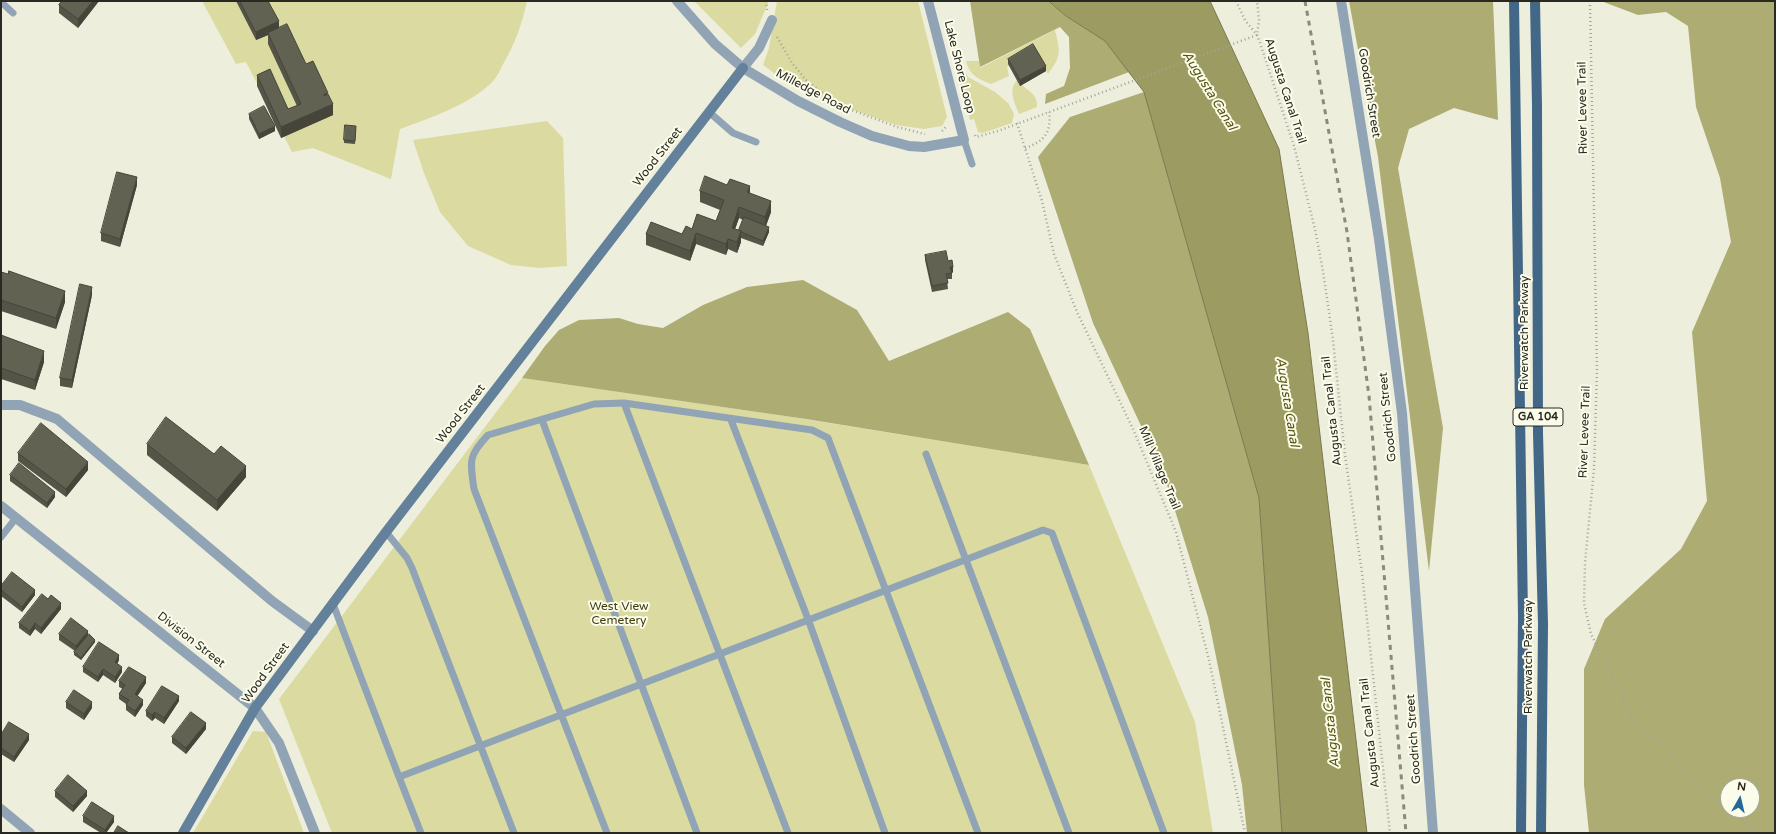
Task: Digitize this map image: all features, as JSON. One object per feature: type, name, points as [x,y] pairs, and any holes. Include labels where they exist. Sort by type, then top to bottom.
[{"type":"main road","name":"Riverwatch Parkway","points":[[1514,1],[1523,617],[1521,833]]},
{"type":"main road","name":"Riverwatch Parkway","points":[[1535,1],[1537,106],[1538,433],[1543,624],[1541,833]]},
{"type":"street","name":"Milledge Road","points":[[677,1],[715,44],[743,68],[798,102],[872,136],[908,146],[924,147],[964,140]]},
{"type":"street","name":"Lake Shore Loop","points":[[928,1],[964,140]]},
{"type":"street","name":"Goodrich Street","points":[[1341,1],[1379,239],[1402,413],[1433,833]]},
{"type":"street","name":"Wood Street","points":[[183,833],[255,708],[386,532],[759,48],[772,20]]},
{"type":"street","points":[[1,405],[20,405],[57,419],[272,601],[313,631]]},
{"type":"street","name":"Division Street","points":[[1,506],[255,708],[279,743],[315,833]]},
{"type":"street","points":[[1,809],[30,833]]},
{"type":"lane","points":[[1,2],[13,13]]},
{"type":"lane","points":[[709,112],[733,133],[756,142]]},
{"type":"lane","points":[[964,140],[972,164]]},
{"type":"lane","points":[[624,403],[788,833]]},
{"type":"lane","points":[[606,833],[562,714],[474,489],[470,463],[477,447],[488,435],[594,404],[624,403],[732,420],[812,430],[828,438],[978,833]]},
{"type":"lane","points":[[542,420],[697,833]]},
{"type":"lane","points":[[732,420],[808,620],[885,833]]},
{"type":"lane","points":[[926,454],[1069,833]]},
{"type":"lane","points":[[1,536],[16,518]]},
{"type":"lane","points":[[400,777],[641,683],[1043,530],[1052,533],[1164,833]]},
{"type":"lane","points":[[386,532],[407,558],[412,568],[514,833]]},
{"type":"lane","points":[[333,604],[421,833]]},
{"type":"path","points":[[766,1],[766,8],[772,20],[779,42],[792,63],[806,80],[838,106],[897,127],[924,134],[931,134]]},
{"type":"path","name":"Augusta Canal Trail","points":[[1236,1],[1245,20],[1257,35],[1260,43],[1286,118],[1315,228],[1333,340],[1345,455],[1362,573],[1390,833]]},
{"type":"path","points":[[974,129],[976,137],[1257,35],[1259,20],[1257,1]]},
{"type":"path","name":"River Levee Trail","points":[[1590,1],[1597,371],[1594,470],[1585,563],[1584,603],[1591,634],[1637,727],[1667,749],[1699,788],[1720,804]]},
{"type":"path","points":[[1025,148],[1042,140],[1047,132],[1050,121],[1049,111]]},
{"type":"path","name":"Mill Village Trail","points":[[1017,123],[1042,201],[1054,254],[1077,312],[1133,429],[1176,532],[1208,660],[1245,833]]},
{"type":"path","points":[[938,133],[946,127]]},
{"type":"path","name":"River Levee Trail","points":[[1739,818],[1760,833]]},
{"type":"green space","points":[[202,1],[527,1],[523,18],[514,43],[494,80],[485,89],[462,103],[437,115],[400,129],[391,179],[313,148],[292,152],[246,62],[236,64]]},
{"type":"green space","points":[[694,1],[769,1],[755,34],[741,48]]},
{"type":"green space","points":[[777,1],[918,1],[947,117],[942,126],[924,129],[896,125],[822,99],[785,81],[763,65],[769,48]]},
{"type":"green space","points":[[1055,30],[1059,53],[1053,68],[1048,74],[1036,51],[1007,67],[1009,76],[991,84],[975,76],[967,66],[966,61],[979,61],[980,68]]},
{"type":"green space","points":[[952,54],[960,54],[963,67],[968,77],[995,92],[1008,103],[1014,114],[1012,123],[983,133],[978,132],[974,119],[970,120]]},
{"type":"green space","points":[[1018,80],[1033,95],[1037,102],[1037,107],[1019,114],[1012,92],[1015,83]]},
{"type":"green space","points":[[547,121],[563,138],[567,266],[540,268],[511,265],[468,246],[440,212],[424,173],[413,140]]},
{"type":"green space","name":"West View Cemetery","points":[[522,378],[786,416],[1089,465],[1195,722],[1213,833],[332,833],[279,699]]},
{"type":"green space","points":[[253,731],[266,732],[304,833],[193,833]]},
{"type":"shaded area","points":[[970,1],[1049,1],[1066,16],[1105,41],[1129,72],[1045,104],[1046,94],[1064,86],[1070,68],[1069,37],[1060,27],[980,67]]},
{"type":"shaded area","points":[[1349,1],[1493,1],[1498,120],[1454,108],[1409,129],[1398,168],[1443,428],[1429,571],[1378,157]]},
{"type":"shaded area","points":[[1601,1],[1775,1],[1775,833],[1589,833],[1584,785],[1584,669],[1605,619],[1681,549],[1707,501],[1692,332],[1731,242],[1720,178],[1696,107],[1688,26],[1666,12],[1638,15]]},
{"type":"shaded area","points":[[1144,92],[1259,498],[1282,833],[1247,833],[1242,785],[1208,617],[1164,475],[1093,323],[1038,157],[1070,117]]},
{"type":"shaded area","points":[[803,280],[857,310],[889,361],[1008,312],[1030,329],[1089,465],[806,419],[522,378],[545,346],[559,330],[579,320],[619,318],[638,324],[663,328],[703,305],[747,287]]},
{"type":"water","name":"Augusta Canal","points":[[1049,1],[1210,1],[1279,149],[1308,333],[1367,833],[1282,833],[1259,498],[1144,92],[1105,41],[1066,16]]},
{"type":"building","points":[[62,1],[93,1],[78,19],[59,5]]},
{"type":"building","points":[[240,1],[268,1],[279,21],[256,32]]},
{"type":"building","points":[[287,24],[306,64],[313,61],[328,93],[324,94],[324,96],[328,94],[333,104],[281,127],[257,75],[270,69],[288,109],[301,104],[268,33]]},
{"type":"building","points":[[1033,44],[1046,66],[1020,80],[1008,59]]},
{"type":"building","points":[[264,106],[275,126],[259,134],[249,114]]},
{"type":"building","points":[[345,125],[356,126],[355,141],[344,140]]},
{"type":"building","points":[[117,172],[137,177],[120,239],[101,233]]},
{"type":"building","points":[[705,176],[727,185],[730,179],[750,186],[747,192],[771,201],[765,217],[739,207],[732,228],[741,231],[737,242],[728,239],[726,244],[696,233],[690,251],[646,234],[651,222],[682,234],[686,226],[692,229],[697,214],[716,221],[724,200],[700,191]]},
{"type":"building","points":[[744,217],[769,227],[763,241],[739,230]]},
{"type":"building","points":[[946,251],[948,261],[952,260],[953,267],[950,267],[952,273],[946,274],[948,283],[932,286],[925,255]]},
{"type":"building","points":[[9,271],[65,291],[56,318],[1,300],[1,272],[8,274]]},
{"type":"building","points":[[80,284],[92,287],[72,380],[60,378]]},
{"type":"building","points":[[1,335],[44,351],[35,380],[1,368]]},
{"type":"building","points":[[166,417],[214,454],[221,446],[246,466],[217,500],[147,444]]},
{"type":"building","points":[[41,423],[88,462],[66,489],[18,453]]},
{"type":"building","points":[[19,463],[55,492],[47,503],[10,475]]},
{"type":"building","points":[[12,572],[35,590],[22,607],[1,590],[1,586]]},
{"type":"building","points":[[42,594],[48,599],[51,595],[61,603],[41,628],[35,623],[30,631],[19,623]]},
{"type":"building","points":[[71,618],[88,631],[76,646],[59,634]]},
{"type":"building","points":[[89,634],[95,640],[81,658],[74,652]]},
{"type":"building","points":[[99,642],[119,655],[115,662],[122,667],[115,677],[103,669],[98,677],[83,667]]},
{"type":"building","points":[[129,667],[146,677],[135,694],[143,700],[135,711],[126,705],[129,700],[119,694],[125,685],[119,681]]},
{"type":"building","points":[[162,686],[179,696],[164,718],[155,712],[152,715],[146,711]]},
{"type":"building","points":[[74,690],[92,702],[84,714],[66,702]]},
{"type":"building","points":[[191,712],[206,723],[186,748],[172,737]]},
{"type":"building","points":[[9,722],[29,734],[14,757],[1,748],[1,735]]},
{"type":"building","points":[[68,775],[87,791],[73,806],[55,791]]},
{"type":"building","points":[[92,802],[114,816],[105,830],[83,816]]},
{"type":"building","points":[[118,826],[129,833],[114,833]]},
{"type":"railway","points":[[1305,1],[1347,232],[1369,396],[1406,833]]}]
